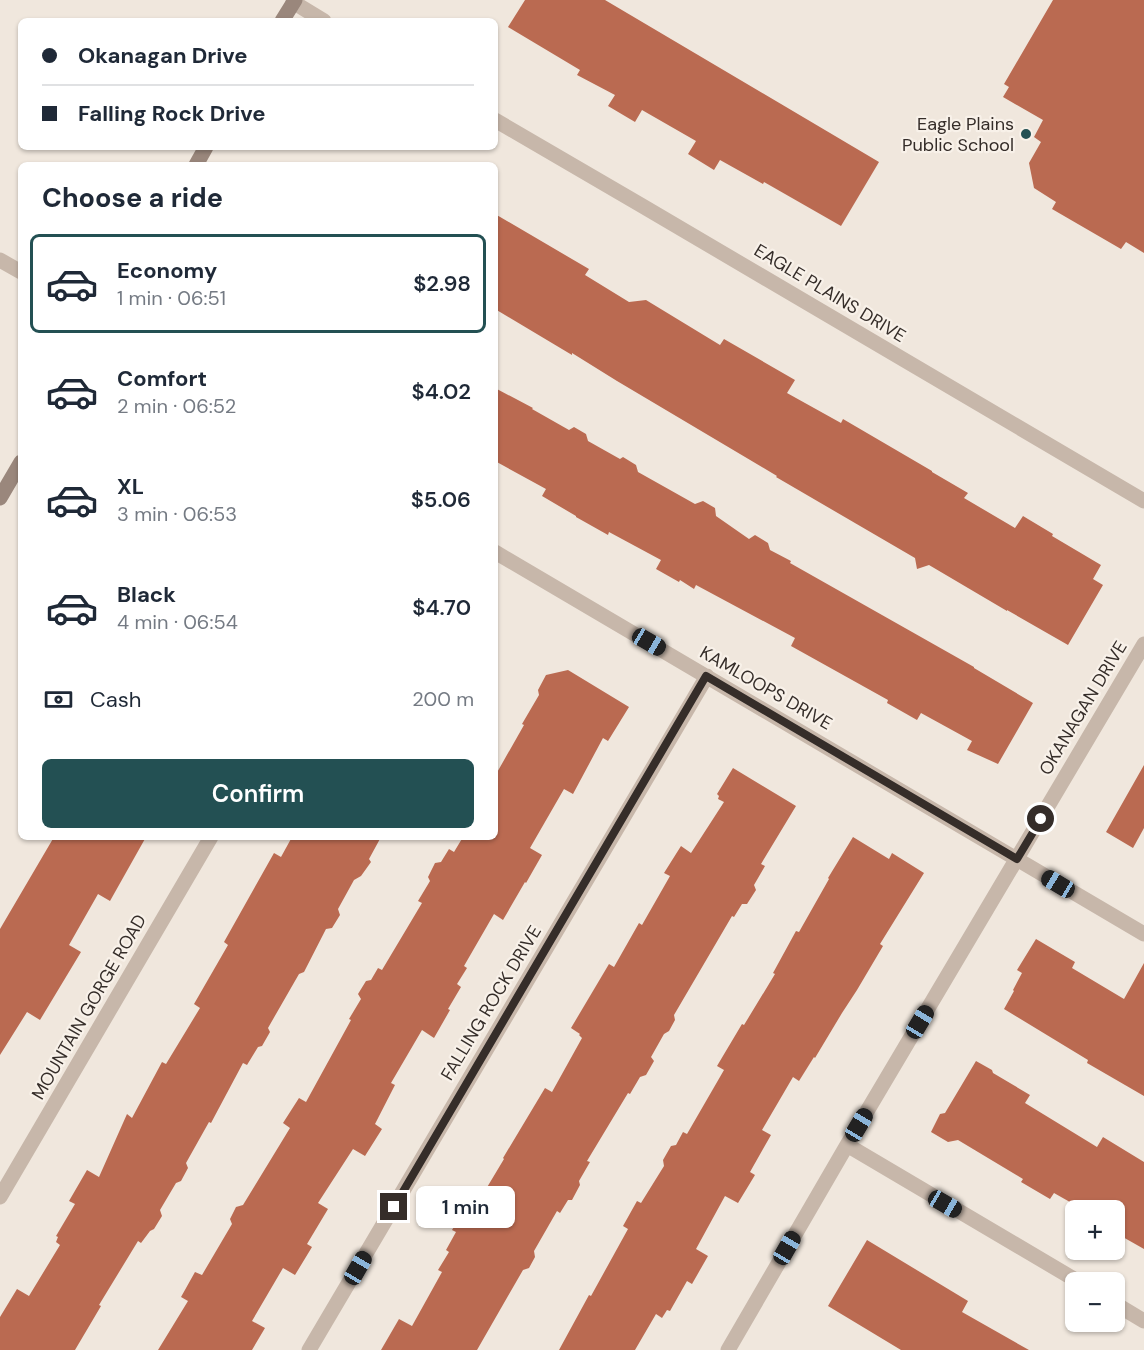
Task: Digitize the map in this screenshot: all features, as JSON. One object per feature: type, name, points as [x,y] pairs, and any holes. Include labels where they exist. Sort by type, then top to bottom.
[{"type":"street","points":[[284,18],[294,1],[320,18]]},
{"type":"street","name":"EAGLE PLAINS DRIVE","points":[[498,122],[1144,501]]},
{"type":"street","points":[[0,260],[18,270]]},
{"type":"street","points":[[0,498],[18,467]]},
{"type":"street","name":"KAMLOOPS DRIVE","points":[[498,554],[1144,934]]},
{"type":"street","name":"OKANAGAN DRIVE","points":[[728,1350],[1144,644]]},
{"type":"street","name":"FALLING ROCK DRIVE","points":[[309,1350],[706,676]]},
{"type":"street","name":"MOUNTAIN GORGE ROAD","points":[[0,1197],[209,840]]},
{"type":"street","points":[[847,1145],[1065,1274]]},
{"type":"street","points":[[1125,1309],[1144,1320]]},
{"type":"building","points":[[525,0],[605,0],[879,162],[841,226],[720,160],[714,170],[688,154],[696,141],[642,110],[635,122],[608,106],[615,95],[577,75],[580,70],[508,27]]},
{"type":"building","points":[[1053,0],[1144,0],[1144,253],[1126,242],[1121,249],[1052,209],[1056,202],[1034,188],[1029,163],[1041,142],[1034,137],[1043,120],[1003,97],[1009,87],[1004,84]]},
{"type":"building","points":[[498,216],[589,269],[585,275],[629,302],[646,300],[720,345],[724,339],[795,380],[787,393],[841,423],[843,419],[932,471],[968,493],[964,498],[1015,528],[1023,516],[1053,534],[1052,536],[1101,565],[1093,579],[1103,585],[1068,645],[929,565],[917,569],[915,558],[572,353],[572,355],[498,311]]},
{"type":"building","points":[[498,390],[569,430],[574,427],[586,434],[588,441],[620,459],[623,457],[636,465],[638,472],[695,504],[703,501],[715,508],[716,516],[749,539],[755,535],[768,543],[770,550],[791,561],[790,563],[1033,703],[998,764],[967,750],[972,741],[921,713],[917,720],[887,703],[888,700],[791,646],[795,638],[696,585],[694,589],[656,569],[661,560],[576,517],[542,496],[546,489],[498,463]]},
{"type":"building","points":[[568,670],[629,707],[608,741],[603,738],[573,794],[564,789],[530,848],[542,855],[503,920],[494,914],[464,966],[467,968],[457,984],[461,987],[434,1038],[422,1030],[391,1083],[395,1085],[375,1124],[382,1129],[365,1156],[353,1149],[318,1203],[328,1209],[307,1244],[312,1247],[295,1275],[283,1268],[252,1321],[265,1328],[252,1350],[158,1350],[188,1301],[181,1297],[195,1272],[202,1275],[232,1224],[230,1219],[236,1207],[243,1205],[290,1128],[283,1123],[299,1098],[306,1102],[351,1020],[349,1019],[361,999],[358,994],[378,968],[382,970],[422,903],[418,901],[430,881],[428,877],[435,863],[441,862],[449,849],[454,852],[461,840],[498,840],[498,771],[524,725],[522,724],[539,695],[538,690],[546,675]]},
{"type":"building","points":[[1144,765],[1144,828],[1133,848],[1106,832]]},
{"type":"building","points":[[733,768],[796,806],[761,864],[765,866],[754,885],[756,890],[747,904],[742,904],[734,917],[732,916],[674,1015],[675,1020],[669,1031],[664,1034],[651,1057],[654,1061],[646,1075],[640,1077],[630,1094],[628,1093],[587,1161],[590,1162],[579,1181],[580,1185],[572,1200],[568,1200],[560,1213],[557,1211],[534,1251],[535,1257],[529,1268],[523,1270],[477,1350],[381,1350],[399,1319],[412,1326],[442,1272],[438,1270],[449,1252],[446,1250],[456,1232],[452,1230],[470,1200],[477,1204],[545,1088],[552,1092],[582,1038],[571,1028],[609,964],[614,967],[639,923],[642,925],[670,876],[664,873],[681,846],[691,853],[724,802],[718,799],[717,794]]},
{"type":"building","points":[[853,837],[889,859],[892,853],[924,873],[880,944],[883,946],[815,1058],[799,1081],[793,1077],[762,1130],[771,1135],[750,1172],[755,1175],[738,1203],[725,1196],[696,1249],[708,1256],[692,1284],[687,1281],[670,1311],[667,1310],[662,1318],[656,1314],[635,1350],[559,1350],[628,1229],[623,1226],[637,1201],[641,1203],[664,1166],[663,1160],[671,1146],[676,1145],[683,1132],[687,1134],[724,1070],[717,1066],[775,974],[773,973],[796,931],[799,932]]},
{"type":"building","points":[[52,840],[144,840],[110,901],[98,894],[69,945],[81,952],[40,1020],[27,1012],[0,1055],[0,929]]},
{"type":"building","points":[[290,840],[379,840],[369,859],[371,862],[361,876],[354,880],[338,909],[340,915],[332,928],[326,929],[304,972],[299,974],[268,1028],[270,1032],[262,1046],[258,1047],[247,1065],[243,1063],[211,1123],[209,1122],[186,1163],[188,1168],[181,1181],[176,1183],[160,1210],[162,1216],[141,1243],[138,1241],[75,1350],[0,1350],[0,1317],[17,1289],[29,1296],[60,1245],[56,1242],[58,1237],[56,1236],[75,1204],[69,1201],[87,1170],[99,1177],[127,1114],[132,1118],[162,1062],[166,1064],[200,1008],[194,1004],[228,945],[224,942],[274,853],[281,857]]},
{"type":"building","points":[[1036,939],[1075,962],[1072,968],[1124,999],[1144,963],[1144,1096],[1087,1063],[1088,1060],[1004,1009],[1022,973],[1017,970]]},
{"type":"building","points":[[976,1061],[1030,1095],[1025,1103],[1097,1147],[1103,1137],[1144,1162],[1144,1249],[1125,1238],[1125,1200],[1066,1200],[1054,1193],[1050,1199],[1021,1182],[1023,1179],[958,1140],[948,1142],[931,1132],[940,1114],[945,1113]]},
{"type":"building","points":[[867,1240],[968,1301],[962,1312],[1029,1350],[901,1350],[828,1306]]},
{"type":"place","name":"Eagle Plains Public School","points":[[1026,134]]},
{"type":"route","points":[[394,1207],[706,676],[1017,859],[1041,819]]}]
